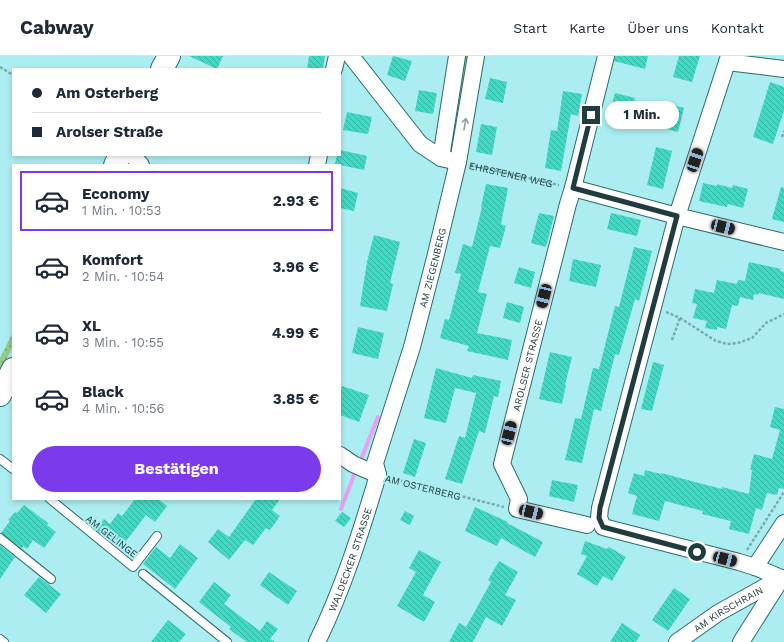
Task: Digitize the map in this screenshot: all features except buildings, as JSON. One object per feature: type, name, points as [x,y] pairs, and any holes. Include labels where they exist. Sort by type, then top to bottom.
[{"type":"street","points":[[163,68],[169,56]]},
{"type":"street","points":[[334,68],[337,56]]},
{"type":"street","name":"EHRSTENER WEG","points":[[351,56],[420,144],[441,158],[458,162]]},
{"type":"street","points":[[441,158],[457,56]]},
{"type":"street","name":"AM ZIEGENBERG","points":[[378,475],[375,463],[412,347],[458,162],[476,56]]},
{"type":"street","name":"AROLSER STRASSE","points":[[514,509],[519,499],[502,464],[606,56]]},
{"type":"street","points":[[741,642],[783,576],[739,562],[603,527],[599,518],[600,508],[677,216],[728,59],[784,69]]},
{"type":"street","points":[[133,156],[140,164]]},
{"type":"street","points":[[573,188],[677,216],[784,242]]},
{"type":"street","name":"AM OSTERBERG","points":[[341,456],[353,464],[378,475]]},
{"type":"street","name":"WALDECKER STRASSE","points":[[317,642],[328,619],[359,540],[378,475]]},
{"type":"street","points":[[514,509],[587,526]]},
{"type":"street","points":[[755,567],[784,522]]},
{"type":"street","name":"AM KIRSCHRAIN","points":[[677,642],[718,613],[783,576]]},
{"type":"lane","points":[[0,459],[12,468]]},
{"type":"lane","name":"AM GELINGE","points":[[51,500],[133,567],[157,536]]},
{"type":"lane","points":[[0,538],[51,579]]},
{"type":"lane","points":[[142,574],[227,642]]},
{"type":"lane","points":[[0,639],[4,642]]},
{"type":"path","points":[[0,67],[12,74]]},
{"type":"path","points":[[782,137],[784,131]]},
{"type":"path","name":"EHRSTENER WEG","points":[[458,162],[573,188]]},
{"type":"path","points":[[653,307],[680,318],[716,341],[727,344],[738,343],[752,338],[766,323],[784,314]]},
{"type":"path","points":[[672,340],[680,318]]},
{"type":"path","name":"AM OSTERBERG","points":[[378,475],[514,509]]},
{"type":"path","points":[[739,562],[784,492]]},
{"type":"green space","points":[[462,56],[470,56],[451,154],[447,151]]},
{"type":"green space","points":[[12,334],[12,348],[0,372],[0,358]]},
{"type":"waterway","points":[[362,457],[378,417]]},
{"type":"waterway","points":[[341,509],[354,475]]},
{"type":"route","points":[[591,115],[573,188],[677,216],[600,508],[599,518],[603,527],[697,552]]}]
